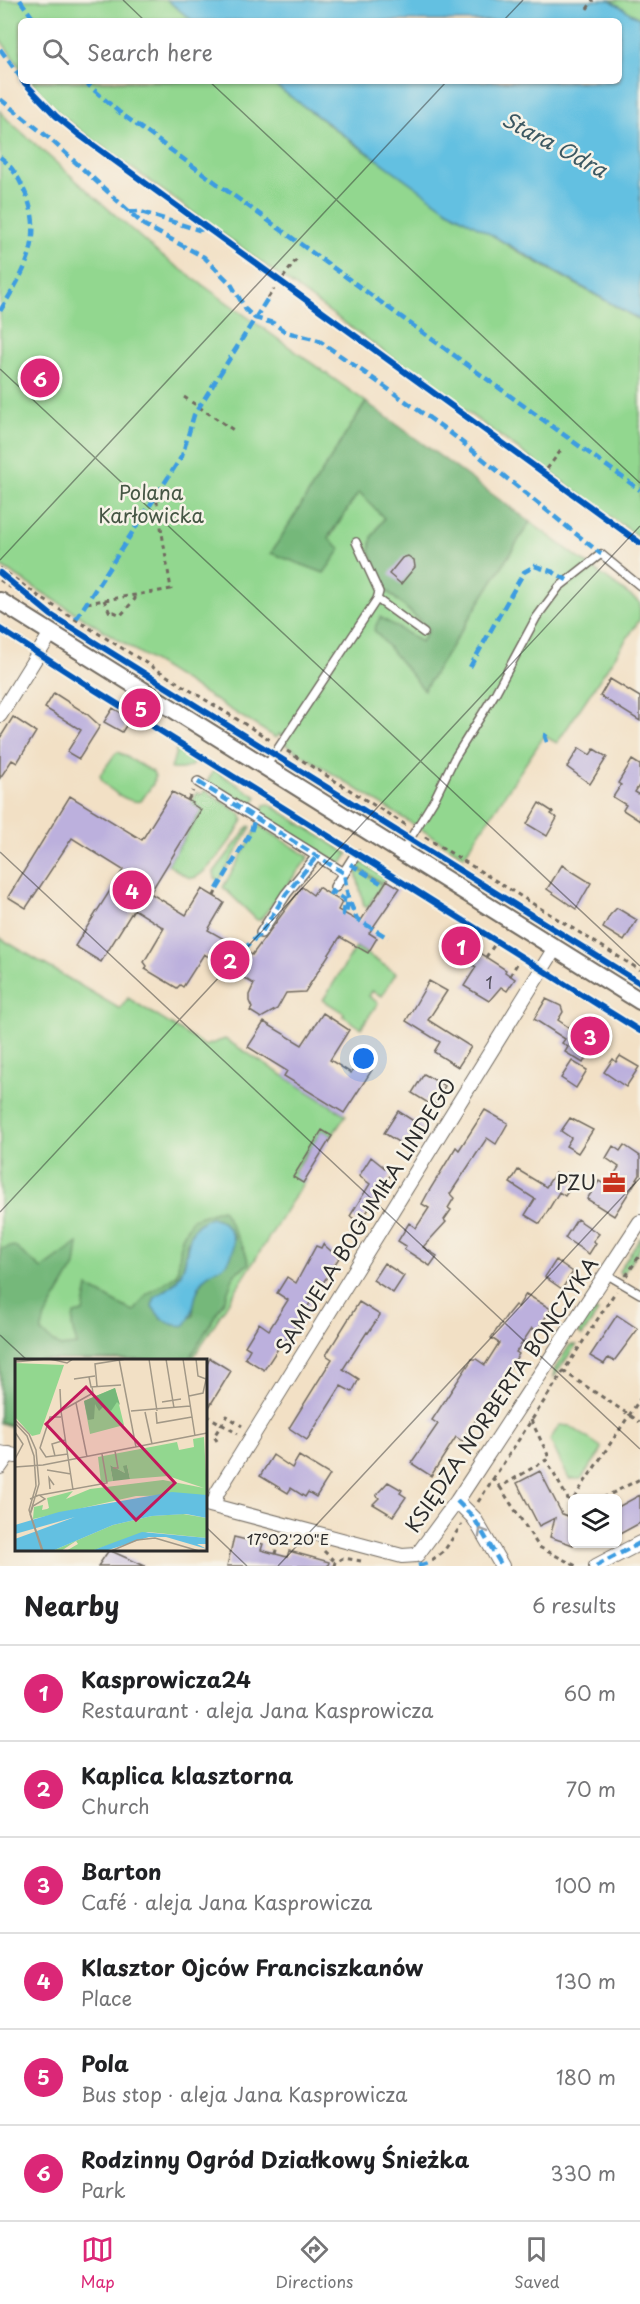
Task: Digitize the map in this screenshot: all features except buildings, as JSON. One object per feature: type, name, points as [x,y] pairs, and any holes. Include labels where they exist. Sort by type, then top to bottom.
[{"type":"street","points":[[0,601],[640,1001]]},
{"type":"street","points":[[0,715],[51,633]]},
{"type":"street","points":[[198,782],[344,873]]},
{"type":"street","points":[[335,887],[356,854]]},
{"type":"street","points":[[261,933],[286,894],[317,856]]},
{"type":"street","name":"SAMUELA BOGUMIŁA LINDEGO","points":[[210,1505],[555,948]]},
{"type":"street","name":"KSIĘDZA NORBERTA BONCZYKA","points":[[210,1505],[421,1561],[457,1501],[640,1223]]},
{"type":"street","points":[[0,1467],[8,1454]]},
{"type":"street","points":[[457,1501],[470,1514],[502,1566]]},
{"type":"street","points":[[596,1566],[640,1543]]},
{"type":"lane","points":[[265,768],[380,592],[356,542]]},
{"type":"lane","points":[[402,852],[435,798],[454,759],[496,693],[536,618],[559,587],[601,554],[640,586]]},
{"type":"lane","points":[[377,599],[424,633]]},
{"type":"lane","points":[[606,1274],[640,1294]]},
{"type":"path","points":[[587,9],[593,0]]},
{"type":"path","points":[[283,278],[300,256]]},
{"type":"path","points":[[268,298],[274,289]]},
{"type":"path","points":[[184,398],[235,431]]},
{"type":"path","points":[[547,469],[562,449]]},
{"type":"path","points":[[87,603],[171,590],[156,496]]},
{"type":"path","points":[[0,568],[41,598],[640,970]]},
{"type":"path","points":[[0,573],[39,604],[41,598]]},
{"type":"path","points":[[104,600],[110,613],[121,615],[135,599],[135,595]]},
{"type":"path","points":[[188,800],[190,795]]},
{"type":"path","points":[[378,816],[382,810]]},
{"type":"path","points":[[214,896],[218,889]]},
{"type":"path","points":[[486,957],[496,941]]},
{"type":"path","points":[[510,976],[521,957]]},
{"type":"path","points":[[421,1561],[444,1551],[640,1255]]},
{"type":"path","points":[[563,1371],[640,1422]]},
{"type":"path","points":[[578,1494],[640,1398]]},
{"type":"path","points":[[207,1416],[242,1436]]},
{"type":"path","points":[[217,1441],[214,1436],[227,1416],[247,1429]]},
{"type":"path","points":[[500,1487],[546,1460],[548,1455],[531,1420]]},
{"type":"path","points":[[546,1460],[568,1499]]},
{"type":"path","points":[[481,1464],[500,1487],[539,1547],[576,1566]]},
{"type":"path","points":[[611,1494],[640,1479]]},
{"type":"path","points":[[321,1547],[335,1564],[343,1558],[358,1561],[365,1559]]},
{"type":"green space","points":[[0,0],[167,0],[189,18],[18,18],[18,65],[0,39]]},
{"type":"green space","points":[[610,0],[640,0],[640,19]]},
{"type":"green space","points":[[33,84],[273,84],[360,148],[515,250],[640,320],[640,538],[81,131],[59,113]]},
{"type":"green space","name":"Polana Karłowicka","points":[[0,111],[158,253],[366,402],[271,553],[329,539],[359,491],[384,518],[372,537],[385,589],[429,629],[421,642],[424,689],[530,522],[640,603],[640,619],[557,743],[544,736],[464,856],[285,744],[285,737],[279,734],[276,738],[0,566]]},
{"type":"green space","points":[[366,402],[530,522],[424,690],[374,630],[380,617],[421,642],[429,629],[385,589],[370,551],[372,537],[384,518],[359,492],[329,536],[329,539],[341,549],[324,573],[271,553]]},
{"type":"green space","points":[[177,747],[197,760],[186,768],[171,769]]},
{"type":"green space","points":[[118,752],[153,772],[155,776],[153,784],[141,801],[123,797],[102,780],[100,775]]},
{"type":"green space","points":[[214,770],[257,797],[249,810],[207,782]]},
{"type":"green space","points":[[205,790],[242,815],[243,820],[235,834],[206,870],[190,878],[168,864],[202,810],[191,802],[197,792],[201,795]]},
{"type":"green space","points":[[269,804],[348,854],[341,865],[261,815],[264,805]]},
{"type":"green space","points":[[259,825],[309,857],[260,920],[257,920],[223,887]]},
{"type":"green space","points":[[249,826],[251,827],[219,881],[215,878],[214,872]]},
{"type":"green space","points":[[361,862],[386,878],[382,883],[357,867]]},
{"type":"green space","points":[[359,870],[382,885],[367,908],[364,906],[356,872]]},
{"type":"green space","points":[[0,938],[120,1009],[128,998],[205,1046],[225,1039],[346,1115],[332,1136],[322,1130],[294,1172],[305,1180],[193,1359],[15,1359],[15,1428],[0,1423]]},
{"type":"green space","points":[[356,947],[396,973],[382,996],[372,991],[369,996],[378,1003],[361,1028],[343,1016],[344,1013],[323,1000]]},
{"type":"green space","points":[[222,1209],[245,1251],[249,1264],[235,1273],[225,1299],[190,1359],[15,1359],[15,1426],[0,1422],[0,1249],[14,1246],[42,1269],[78,1243],[75,1266],[45,1317],[41,1332],[60,1347],[77,1345],[72,1327],[74,1314],[83,1312],[88,1287],[134,1312],[146,1295],[177,1274],[182,1237],[192,1219]],"holes":[[[218,1219],[234,1237],[217,1269],[209,1272],[202,1281],[194,1299],[193,1316],[174,1325],[161,1318],[163,1291],[179,1277],[186,1258],[187,1243]]]},
{"type":"green space","points":[[640,1238],[640,1248],[622,1276],[619,1271]]},
{"type":"green space","points":[[592,1310],[598,1312],[582,1336],[578,1332]]},
{"type":"green space","points":[[570,1345],[576,1345],[554,1377],[554,1370]]},
{"type":"green space","points":[[559,1425],[570,1426],[601,1447],[600,1453],[581,1479],[569,1479],[550,1440]]},
{"type":"water","name":"Stara Odra","points":[[167,0],[610,0],[640,19],[640,320],[448,210],[273,84],[622,84],[622,18],[189,18]]},
{"type":"water","points":[[211,1217],[228,1229],[233,1241],[232,1255],[225,1265],[202,1281],[191,1315],[185,1325],[175,1325],[162,1318],[152,1306],[155,1297],[175,1283],[182,1271],[194,1229]]},
{"type":"marked path","points":[[20,0],[33,18]]},
{"type":"marked path","points":[[0,49],[18,74]]},
{"type":"marked path","points":[[87,84],[119,112],[640,490]]},
{"type":"marked path","points":[[0,99],[49,138],[144,225],[204,257],[231,284],[246,310],[255,318],[273,323],[286,332],[318,340],[448,431],[601,554]]},
{"type":"marked path","points":[[0,157],[11,168],[22,185],[33,224],[30,253],[0,311]]},
{"type":"marked path","points":[[129,212],[138,211],[199,230],[206,228]]},
{"type":"marked path","points":[[76,619],[182,456],[194,415],[268,298]]},
{"type":"marked path","points":[[470,667],[524,572],[535,566],[567,580]]},
{"type":"marked path","points":[[547,742],[545,736],[548,732]]},
{"type":"marked path","points":[[198,782],[344,873],[348,898],[357,919],[388,938]]},
{"type":"marked path","points":[[217,889],[251,832],[255,818]]},
{"type":"marked path","points":[[243,950],[261,933],[286,894],[317,856]]},
{"type":"marked path","points":[[350,864],[384,885]]},
{"type":"marked path","points":[[330,895],[332,891],[344,899],[343,914],[346,915],[348,898]]},
{"type":"marked path","points":[[457,1501],[474,1518],[502,1566]]},
{"type":"marked path","points":[[596,1566],[640,1543]]},
{"type":"marked path","points":[[418,1566],[428,1563]]},
{"type":"cycle path","points":[[26,84],[56,116],[78,134],[640,543]]},
{"type":"cycle path","points":[[0,573],[51,615],[640,983]]},
{"type":"cycle path","points":[[0,629],[640,1031]]},
{"type":"place","name":"Rodzinny Ogród Działkowy Śnieżka","points":[[40,378]]},
{"type":"place","name":"Pola","points":[[141,708]]},
{"type":"place","name":"Klasztor Ojców Franciszkanów","points":[[132,890]]},
{"type":"place","name":"Kasprowicza24","points":[[461,946]]},
{"type":"place","name":"Kaplica klasztorna","points":[[230,960]]},
{"type":"place","name":"Barton","points":[[590,1036]]},
{"type":"place","name":"PZU","points":[[614,1183]]}]
